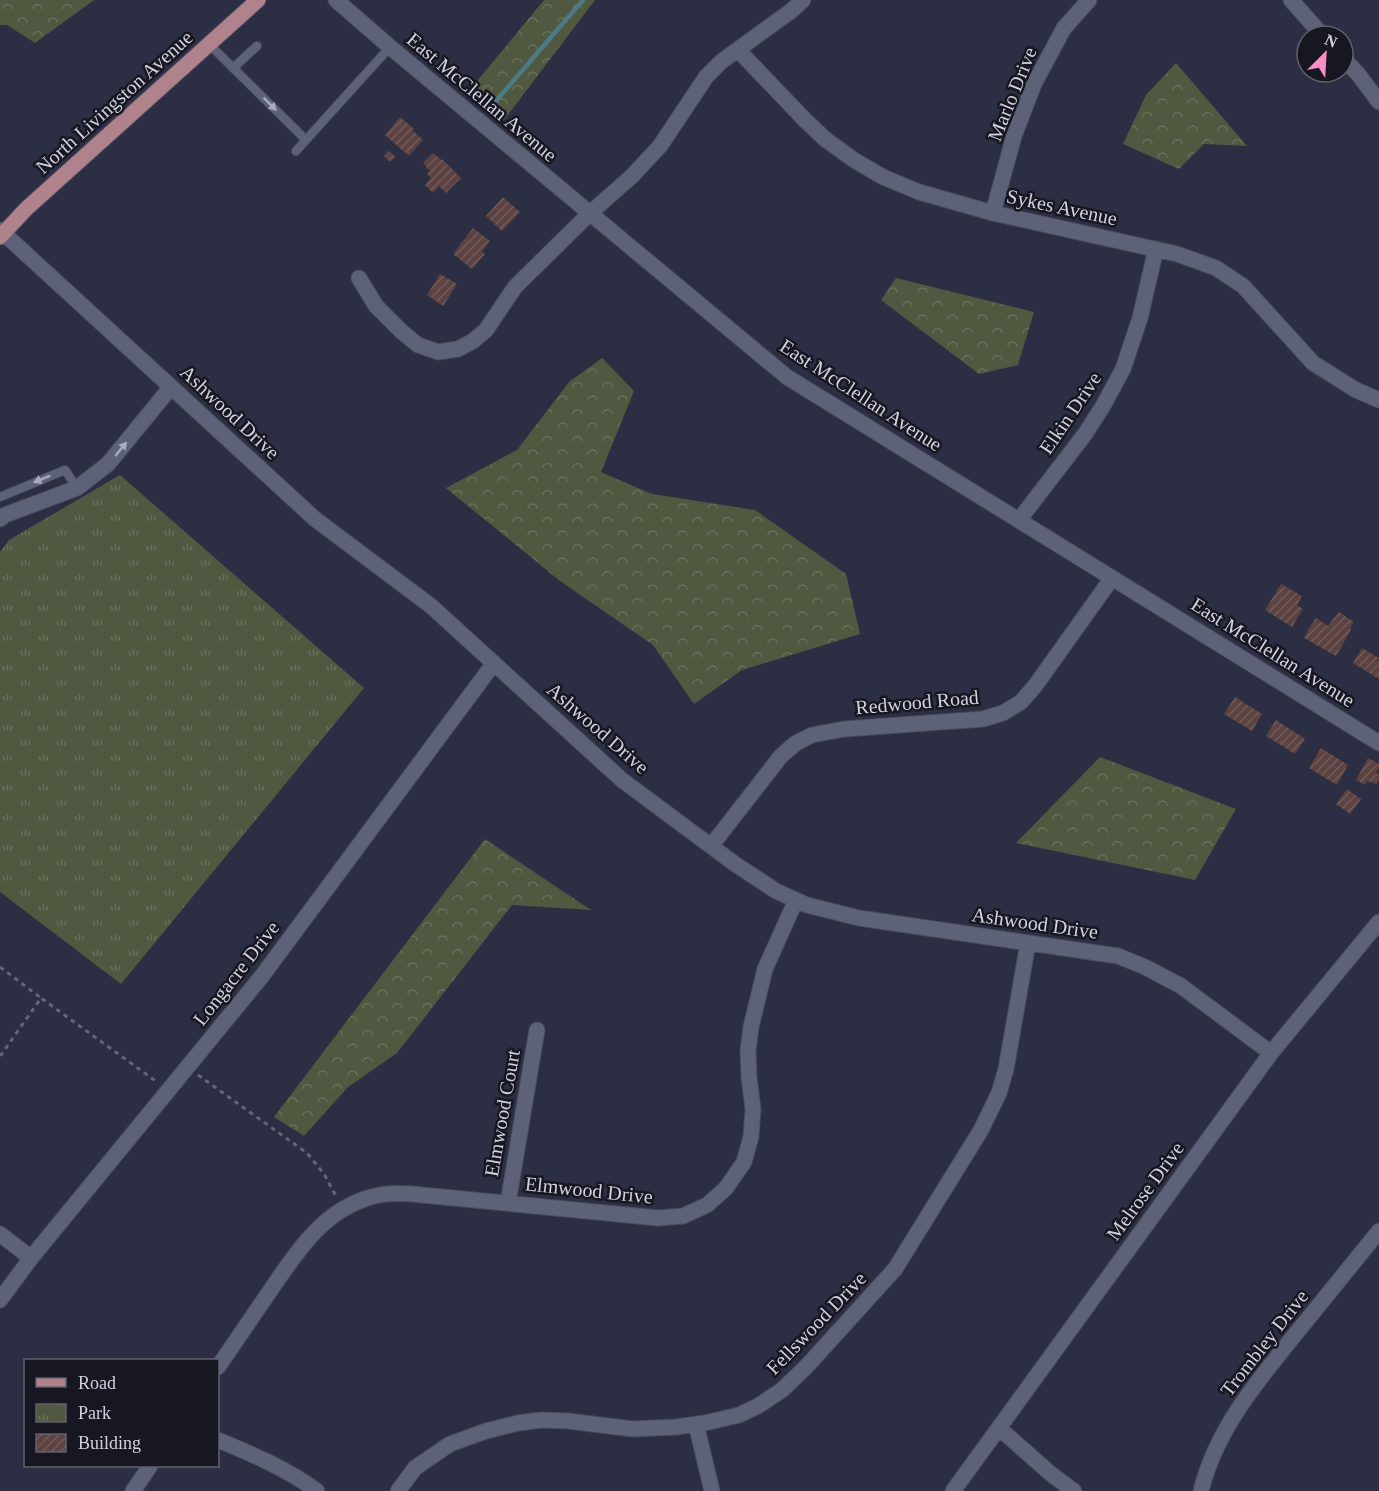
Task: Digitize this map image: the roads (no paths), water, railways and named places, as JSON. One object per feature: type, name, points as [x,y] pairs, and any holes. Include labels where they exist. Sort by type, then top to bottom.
[{"type":"main road","name":"North Livingston Avenue","points":[[1,234],[258,0]]},
{"type":"street","name":"East McClellan Avenue","points":[[336,0],[786,377],[1379,743]]},
{"type":"street","points":[[359,278],[376,306],[418,345],[438,352],[458,349],[473,341],[486,330],[515,287],[589,214],[632,176],[660,146],[706,77],[722,61],[803,0]]},
{"type":"street","name":"Marlo Drive","points":[[993,213],[1014,136],[1034,84],[1064,28],[1089,0]]},
{"type":"street","points":[[1291,0],[1312,24]]},
{"type":"street","name":"Sykes Avenue","points":[[738,50],[825,139],[883,177],[919,192],[993,213],[1177,254],[1216,268],[1243,286],[1313,363],[1356,390],[1379,400]]},
{"type":"street","points":[[1355,71],[1379,102]]},
{"type":"street","name":"Ashwood Drive","points":[[1,234],[315,519],[431,606],[622,780],[735,864],[776,891],[807,905],[859,918],[1118,956],[1145,967],[1181,987],[1271,1053]]},
{"type":"street","name":"Elkin Drive","points":[[1019,520],[1085,434],[1123,369],[1140,318],[1156,249]]},
{"type":"street","points":[[0,519],[5,514],[77,488],[108,464],[171,387]]},
{"type":"street","name":"Redwood Road","points":[[711,846],[781,756],[796,743],[812,735],[844,729],[983,719],[1021,702],[1035,686],[1112,578]]},
{"type":"street","name":"Longacre Drive","points":[[0,1300],[31,1258],[261,976],[494,663]]},
{"type":"street","name":"Elmwood Drive","points":[[219,1366],[296,1252],[314,1231],[331,1216],[372,1196],[392,1193],[658,1218],[683,1216],[707,1204],[726,1188],[744,1162],[751,1137],[753,1109],[748,1051],[751,1027],[765,969],[796,900]]},
{"type":"street","name":"Melrose Drive","points":[[953,1491],[1271,1053],[1379,921]]},
{"type":"street","name":"Fellswood Drive","points":[[398,1491],[415,1468],[450,1444],[486,1431],[541,1420],[568,1420],[633,1429],[676,1427],[739,1415],[782,1390],[806,1367],[895,1269],[981,1130],[999,1093],[1006,1069],[1028,943]]},
{"type":"street","name":"Elmwood Court","points":[[508,1203],[537,1030]]},
{"type":"street","name":"Trombley Drive","points":[[1201,1491],[1220,1438],[1243,1403],[1379,1231]]},
{"type":"street","points":[[0,1234],[31,1258]]},
{"type":"street","points":[[696,1424],[712,1491]]},
{"type":"street","points":[[999,1428],[1074,1491]]},
{"type":"street","points":[[219,1440],[261,1458],[317,1491]]},
{"type":"street","points":[[133,1491],[149,1467]]},
{"type":"lane","points":[[210,45],[306,140]]},
{"type":"lane","points":[[233,68],[256,46]]},
{"type":"lane","points":[[296,151],[390,47]]},
{"type":"lane","points":[[0,497],[65,470],[77,488]]},
{"type":"waterway","points":[[496,101],[583,0]]}]
